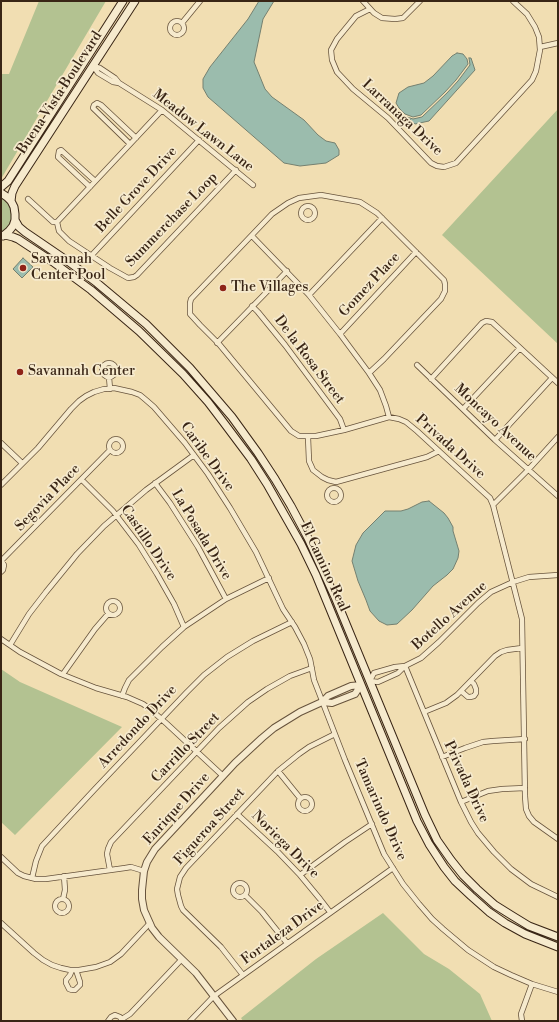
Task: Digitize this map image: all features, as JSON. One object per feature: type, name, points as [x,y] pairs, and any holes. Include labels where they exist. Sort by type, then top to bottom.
[{"type":"main road","name":"Buena Vista Boulevard","points":[[1,187],[8,180],[123,1]]},
{"type":"main road","name":"Buena Vista Boulevard","points":[[11,201],[15,186],[135,1]]},
{"type":"main road","points":[[85,61],[93,66]]},
{"type":"main road","points":[[1,193],[7,196],[11,201],[15,214],[13,226],[3,236]]},
{"type":"main road","name":"El Camino Real","points":[[15,220],[19,227],[25,232],[98,283],[146,324],[168,345],[232,417],[258,453],[287,499],[308,538],[335,597],[425,815],[437,840],[463,875],[495,905],[529,926],[558,937]]},
{"type":"main road","name":"El Camino Real","points":[[3,236],[18,239],[91,290],[139,330],[183,374],[208,402],[251,459],[275,497],[301,544],[316,575],[417,821],[429,844],[455,881],[489,912],[525,934],[558,947]]},
{"type":"main road","points":[[60,267],[65,259]]},
{"type":"main road","points":[[361,685],[370,681]]},
{"type":"street","points":[[182,23],[200,1]]},
{"type":"street","points":[[363,1],[374,13],[382,18],[395,19],[403,18],[420,1]]},
{"type":"street","name":"Larranaga Drive","points":[[370,9],[356,16],[337,39],[331,50],[334,66],[337,72],[353,89],[388,118],[432,163],[437,166],[444,167],[456,163],[532,80],[536,71],[540,47],[539,36],[536,27],[527,14],[514,1]]},
{"type":"street","points":[[540,47],[558,43]]},
{"type":"street","name":"Meadow Lawn Lane","points":[[93,66],[100,68],[115,78],[119,83],[162,110],[236,170],[252,185]]},
{"type":"street","points":[[130,144],[93,108],[94,105],[97,103],[101,105],[136,138]]},
{"type":"street","points":[[28,199],[53,222],[57,222],[162,110]]},
{"type":"street","name":"Belle Grove Drive","points":[[90,256],[199,140]]},
{"type":"street","points":[[90,187],[58,157],[59,151],[61,150],[95,181]]},
{"type":"street","name":"Summerchase Loop","points":[[57,222],[59,231],[69,241],[90,256],[128,278],[134,277],[236,170]]},
{"type":"street","points":[[252,236],[309,295],[340,334],[380,390],[389,417],[344,430],[316,436],[299,436],[291,431],[218,342],[190,314],[191,299],[272,214],[288,203],[299,198],[321,195],[360,202],[377,212],[444,280],[445,291],[441,299],[369,373]]},
{"type":"street","points":[[307,197],[308,206]]},
{"type":"street","points":[[309,295],[382,218]]},
{"type":"street","name":"Gomez Place","points":[[340,334],[416,252]]},
{"type":"street","points":[[218,342],[287,271]]},
{"type":"street","name":"De la Rosa Street","points":[[252,306],[285,345],[340,419],[344,430]]},
{"type":"street","points":[[431,379],[482,323],[486,321],[492,322],[558,383]]},
{"type":"street","points":[[463,409],[520,348]]},
{"type":"street","name":"Moncayo Avenue","points":[[417,365],[495,440],[558,496]]},
{"type":"street","points":[[109,377],[110,389]]},
{"type":"street","points":[[495,440],[552,378]]},
{"type":"street","name":"Caribe Drive","points":[[1,485],[38,448],[79,401],[86,396],[104,389],[123,389],[140,395],[154,407],[194,455],[230,508],[256,552],[283,609],[304,644],[322,702]]},
{"type":"street","name":"Privada Drive","points":[[389,417],[402,420],[411,426],[490,498],[493,505],[522,619],[526,809],[529,816],[538,826],[558,839]]},
{"type":"street","points":[[308,437],[309,460],[311,466],[322,477],[336,482],[427,457],[439,450]]},
{"type":"street","points":[[493,505],[558,437]]},
{"type":"street","points":[[1,443],[22,463]]},
{"type":"street","name":"Segovia Place","points":[[1,572],[4,567],[4,562],[1,560],[82,480],[110,450]]},
{"type":"street","points":[[10,645],[29,614],[57,577],[77,554],[117,515],[146,490],[194,455]]},
{"type":"street","name":"Castillo Drive","points":[[82,480],[117,515],[139,545],[158,574],[184,627]]},
{"type":"street","points":[[335,488],[336,482]]},
{"type":"street","name":"La Posada Drive","points":[[155,483],[170,503],[198,547],[226,599]]},
{"type":"street","name":"Botello Avenue","points":[[405,666],[395,667],[374,673],[370,681],[378,682],[398,673],[405,666],[421,658],[491,592],[513,582],[529,577],[558,575]]},
{"type":"street","points":[[122,696],[129,680],[184,627],[226,599],[269,578]]},
{"type":"street","points":[[63,674],[95,629],[108,614]]},
{"type":"street","name":"Arredondo Drive","points":[[32,878],[36,861],[42,846],[199,680],[221,662],[253,641],[292,622]]},
{"type":"street","points":[[1,639],[63,674],[96,688],[143,704],[223,776]]},
{"type":"street","points":[[424,712],[451,700],[495,656],[501,652],[522,648]]},
{"type":"street","name":"Privada Drive","points":[[405,666],[461,802],[478,833],[501,860],[520,876],[558,897]]},
{"type":"street","name":"Carrillo Street","points":[[110,870],[107,854],[111,842],[219,728],[248,702],[267,689],[290,676],[312,668]]},
{"type":"street","points":[[461,691],[468,697],[474,696],[476,689],[471,681]]},
{"type":"street","name":"Enrique Drive","points":[[233,1021],[196,973],[159,937],[150,923],[144,910],[142,899],[144,871],[155,849],[248,750],[274,728],[300,712],[322,702],[332,703],[355,694],[361,685]]},
{"type":"street","name":"Tamarindo Drive","points":[[322,702],[384,854],[418,904],[454,939],[494,967],[532,984],[558,992]]},
{"type":"street","name":"Figueroa Street","points":[[243,975],[221,947],[183,910],[179,901],[177,889],[180,877],[182,873],[278,771],[309,747],[335,734]]},
{"type":"street","points":[[442,757],[483,742],[525,739]]},
{"type":"street","points":[[278,771],[300,798]]},
{"type":"street","points":[[461,802],[488,791],[525,788]]},
{"type":"street","name":"Noriega Drive","points":[[237,814],[300,875],[330,912]]},
{"type":"street","points":[[300,875],[372,824]]},
{"type":"street","points":[[1,857],[18,873],[32,878],[46,879],[131,867],[144,871]]},
{"type":"street","name":"Fortaleza Drive","points":[[190,1021],[214,996],[393,868]]},
{"type":"street","points":[[63,899],[65,890],[64,876]]},
{"type":"street","points":[[245,895],[262,912],[287,944]]},
{"type":"street","points":[[1,923],[43,960],[61,968],[74,970],[92,968],[110,962],[121,954],[150,923]]},
{"type":"street","points":[[108,1021],[110,1017],[115,1015],[120,1017],[122,1020],[130,1014],[182,959]]},
{"type":"street","points":[[522,1021],[521,1014],[532,984]]},
{"type":"green space","points":[[39,1],[106,1],[1,179],[1,74],[9,74]]},
{"type":"green space","points":[[558,109],[558,344],[442,235]]},
{"type":"green space","points":[[1,196],[10,205],[12,219],[5,231],[1,233]]},
{"type":"green space","points":[[1,669],[20,682],[122,727],[15,835],[1,822]]},
{"type":"green space","points":[[383,913],[424,954],[449,969],[480,994],[492,1021],[243,1021],[241,1018],[316,959]]},
{"type":"shaded area","points":[[259,1],[274,1],[263,19],[254,62],[265,89],[272,97],[304,120],[318,135],[326,141],[335,143],[339,150],[339,155],[326,163],[300,166],[284,163],[208,97],[203,88],[203,79],[210,67],[248,19]]},
{"type":"shaded area","points":[[457,53],[463,54],[467,59],[468,64],[456,80],[421,115],[413,117],[405,114],[396,103],[399,93],[408,87],[424,83]]},
{"type":"shaded area","points":[[469,58],[471,58],[475,70],[429,121],[415,124],[407,117],[413,119],[422,117],[458,81],[470,65]]},
{"type":"shaded area","name":"Savannah Center Pool","points":[[23,258],[33,267],[22,278],[13,269]]},
{"type":"shaded area","points":[[429,501],[444,513],[453,527],[459,551],[458,558],[453,569],[433,586],[412,610],[397,624],[387,625],[379,621],[370,611],[358,581],[352,561],[356,545],[363,533],[385,511],[401,511],[422,502]]},
{"type":"place","name":"Savannah Center Pool","points":[[23,268]]},
{"type":"place","name":"The Villages","points":[[223,288]]},
{"type":"place","name":"Savannah Center","points":[[20,372]]}]
